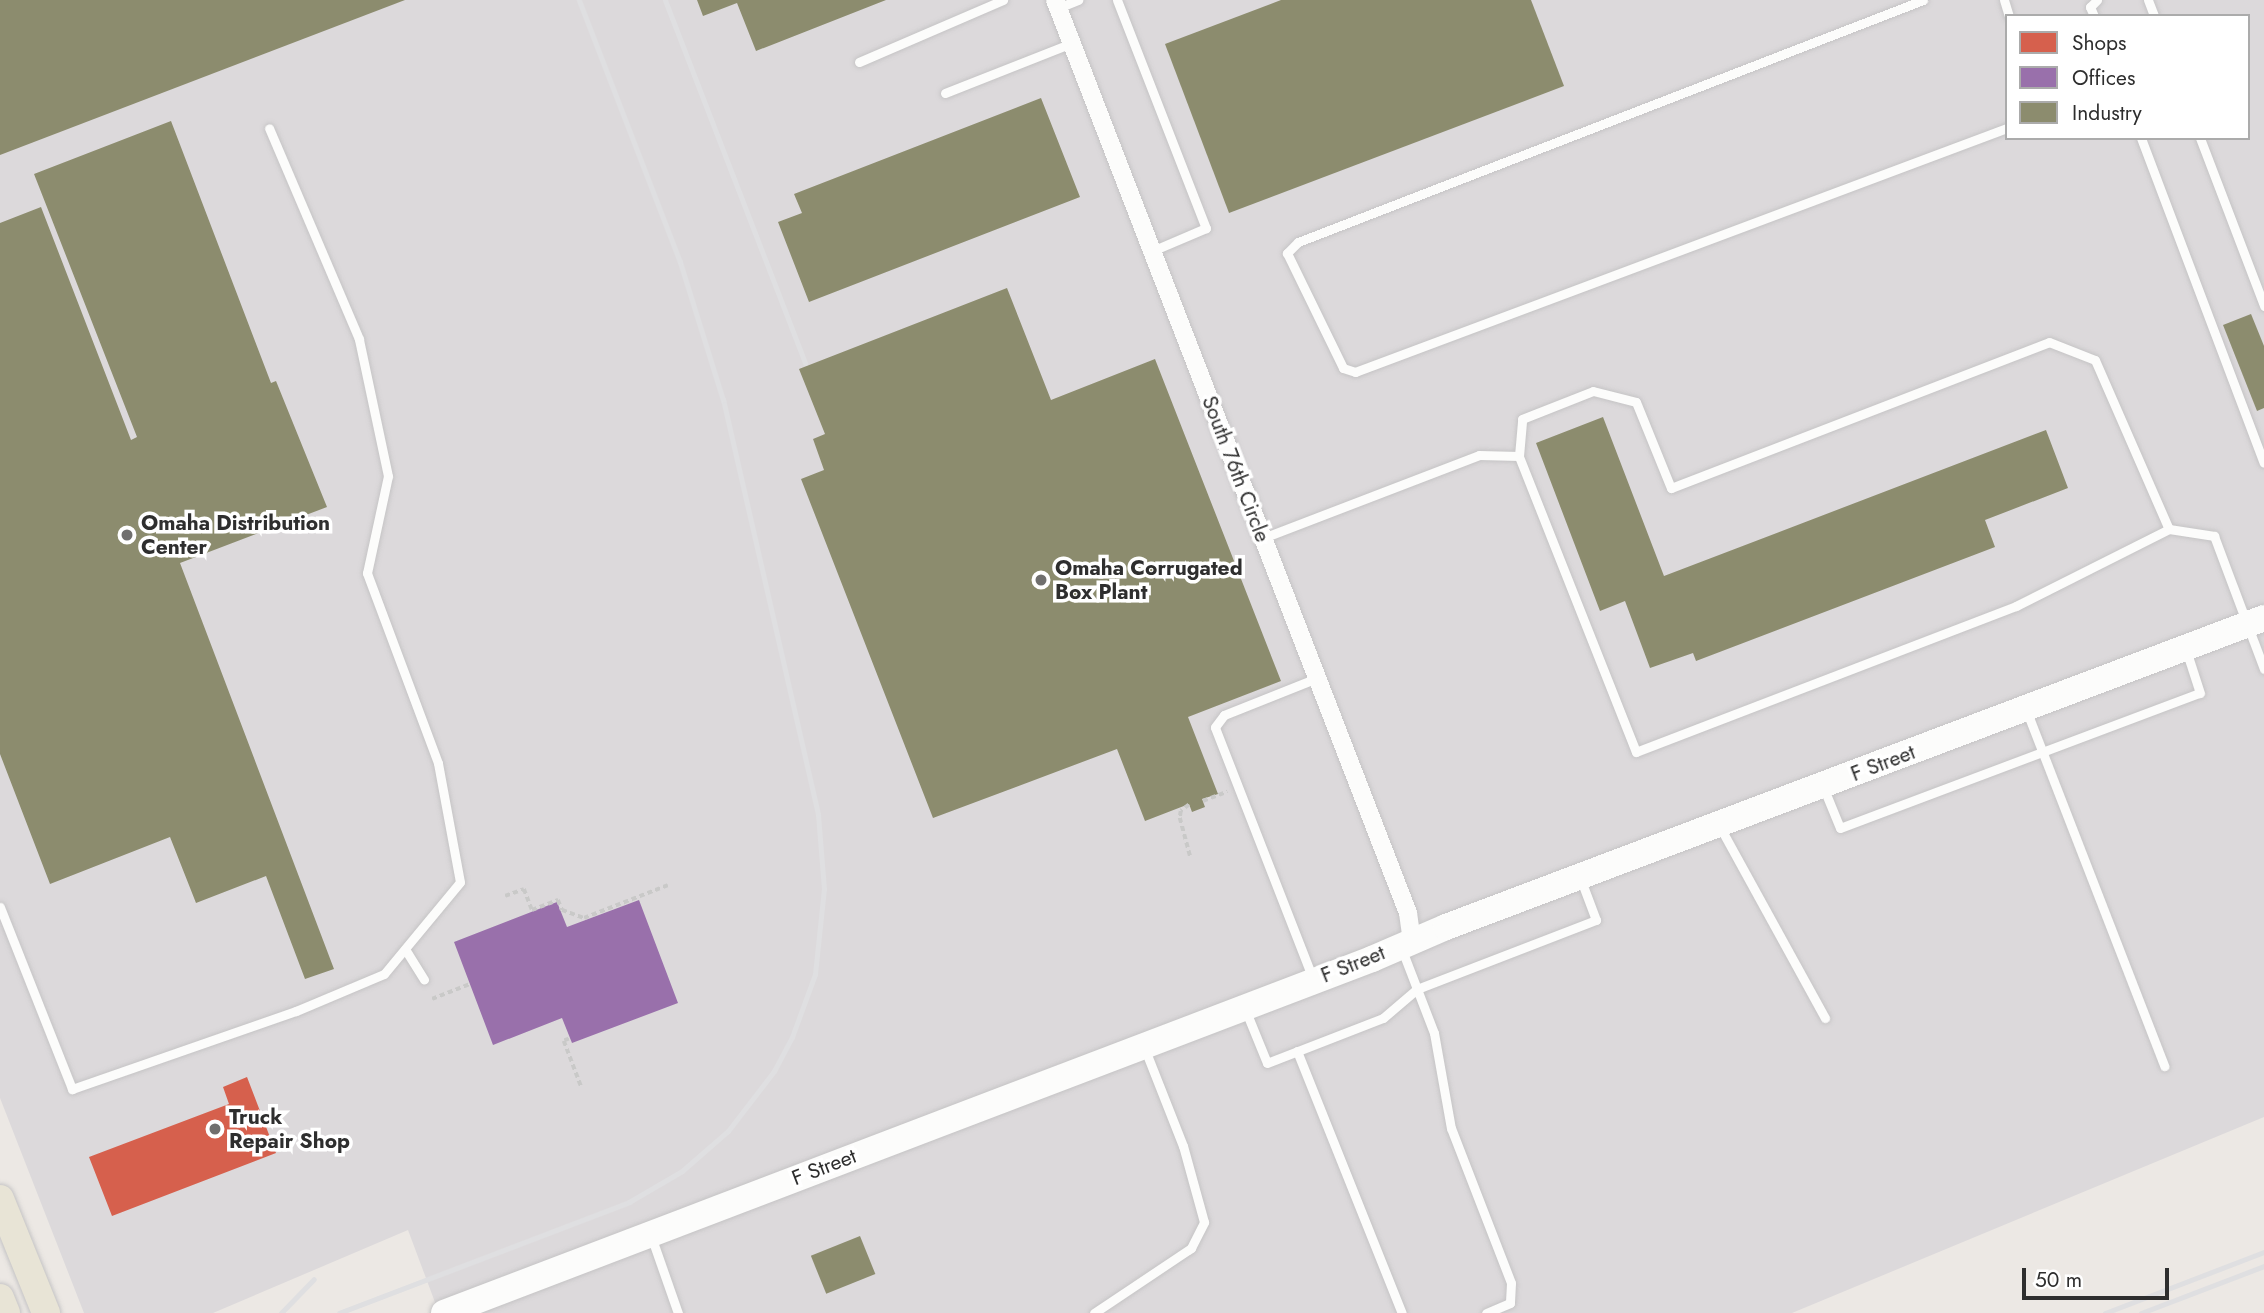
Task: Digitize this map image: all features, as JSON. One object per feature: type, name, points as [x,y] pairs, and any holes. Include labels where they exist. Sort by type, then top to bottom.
[{"type":"main road","points":[[0,1199],[46,1313]]},
{"type":"main road","points":[[0,1298],[6,1313]]},
{"type":"street","name":"South 76th Circle","points":[[1056,4],[1408,913],[1406,943]]},
{"type":"street","name":"F Street","points":[[459,1310],[1406,943],[2255,622]]},
{"type":"lane","points":[[859,62],[1003,0]]},
{"type":"lane","points":[[1056,4],[1078,0]]},
{"type":"lane","points":[[1118,0],[1206,228],[1152,251]]},
{"type":"lane","points":[[1923,0],[1298,242],[1287,253],[1343,368],[1354,372],[2005,129]]},
{"type":"lane","points":[[945,93],[1072,43]]},
{"type":"lane","points":[[0,907],[72,1089],[352,989],[384,974],[460,882],[438,763],[367,573],[387,476],[359,338],[269,128]]},
{"type":"lane","points":[[2142,140],[2264,463]]},
{"type":"lane","points":[[2201,140],[2264,306]]},
{"type":"lane","points":[[2169,529],[2095,360],[2049,342],[1671,488],[1636,402],[1593,391],[1522,419],[1519,456],[1636,752],[2016,606],[2169,529],[2214,536],[2255,622],[2264,669]]},
{"type":"lane","points":[[1263,538],[1479,455],[1519,456]]},
{"type":"lane","points":[[1823,786],[1840,828],[2200,693],[2186,648]]},
{"type":"lane","points":[[1313,981],[1215,727],[1224,715],[1317,678]]},
{"type":"lane","points":[[2026,709],[2164,1066]]},
{"type":"lane","points":[[1719,825],[1825,1018]]},
{"type":"lane","points":[[1244,1007],[1267,1063],[1383,1018],[1417,989],[1596,920],[1581,878]]},
{"type":"lane","points":[[1406,943],[1417,989],[1434,1032],[1451,1128],[1511,1283],[1510,1303],[1486,1313]]},
{"type":"lane","points":[[405,949],[424,980]]},
{"type":"lane","points":[[1094,1313],[1191,1248],[1204,1222],[1183,1146],[1144,1045]]},
{"type":"lane","points":[[1297,1051],[1402,1313]]},
{"type":"lane","points":[[650,1235],[678,1313]]},
{"type":"path","points":[[1203,801],[1229,791]]},
{"type":"path","points":[[1189,805],[1181,811],[1180,818],[1191,859]]},
{"type":"path","points":[[505,896],[524,889],[532,911],[558,900],[562,910],[584,919],[668,885]]},
{"type":"path","points":[[432,999],[470,984]]},
{"type":"path","points":[[569,1039],[565,1041],[581,1086]]},
{"type":"shaded area","points":[[0,0],[2264,0],[2264,1117],[1792,1313],[439,1313],[408,1230],[213,1313],[84,1313],[0,1098]]},
{"type":"building: Shops","name":"Truck Repair Shop","points":[[247,1077],[276,1153],[112,1216],[89,1157],[229,1104],[223,1087]]},
{"type":"building: Offices","points":[[639,900],[678,1003],[572,1043],[562,1018],[493,1045],[454,942],[557,902],[567,927]]},
{"type":"building: Industry","points":[[0,0],[405,0],[0,155]]},
{"type":"building: Industry","points":[[697,0],[886,0],[756,51],[737,3],[703,16]]},
{"type":"building: Industry","points":[[1281,0],[1531,0],[1564,86],[1229,213],[1165,44]]},
{"type":"building: Industry","points":[[1041,98],[1080,197],[809,302],[778,222],[802,213],[794,194]]},
{"type":"building: Industry","name":"Omaha Distribution Center","points":[[171,121],[271,383],[276,381],[327,507],[180,563],[334,969],[305,979],[266,876],[196,903],[170,837],[50,884],[0,754],[0,223],[41,207],[131,440],[137,437],[34,174]]},
{"type":"building: Industry","name":"Omaha Corrugated Box Plant","points":[[1007,288],[1051,400],[1155,359],[1281,681],[1188,717],[1218,794],[1202,799],[1205,807],[1192,812],[1189,804],[1145,821],[1117,749],[933,818],[801,479],[824,470],[813,439],[825,434],[799,369]]},
{"type":"building: Industry","points":[[2251,314],[2264,346],[2264,408],[2257,411],[2223,325]]},
{"type":"building: Industry","points":[[1603,417],[1664,576],[2046,430],[2068,488],[1985,520],[1995,547],[1696,661],[1693,653],[1650,668],[1625,601],[1600,611],[1536,443]]},
{"type":"building: Industry","points":[[860,1236],[875,1274],[826,1294],[811,1256]]},
{"type":"railway","points":[[339,1313],[629,1202],[682,1171],[728,1131],[774,1071],[792,1037],[815,974],[824,889],[818,814],[723,400],[680,262],[579,0]]},
{"type":"railway","points":[[665,0],[805,363]]},
{"type":"railway","points":[[2105,1313],[2264,1252]]},
{"type":"railway","points":[[2141,1313],[2264,1266]]},
{"type":"railway","points":[[281,1313],[314,1279]]},
{"type":"place","name":"Omaha Distribution Center","points":[[127,535]]},
{"type":"place","name":"Omaha Corrugated Box Plant","points":[[1041,580]]},
{"type":"place","name":"Truck Repair Shop","points":[[215,1129]]}]
